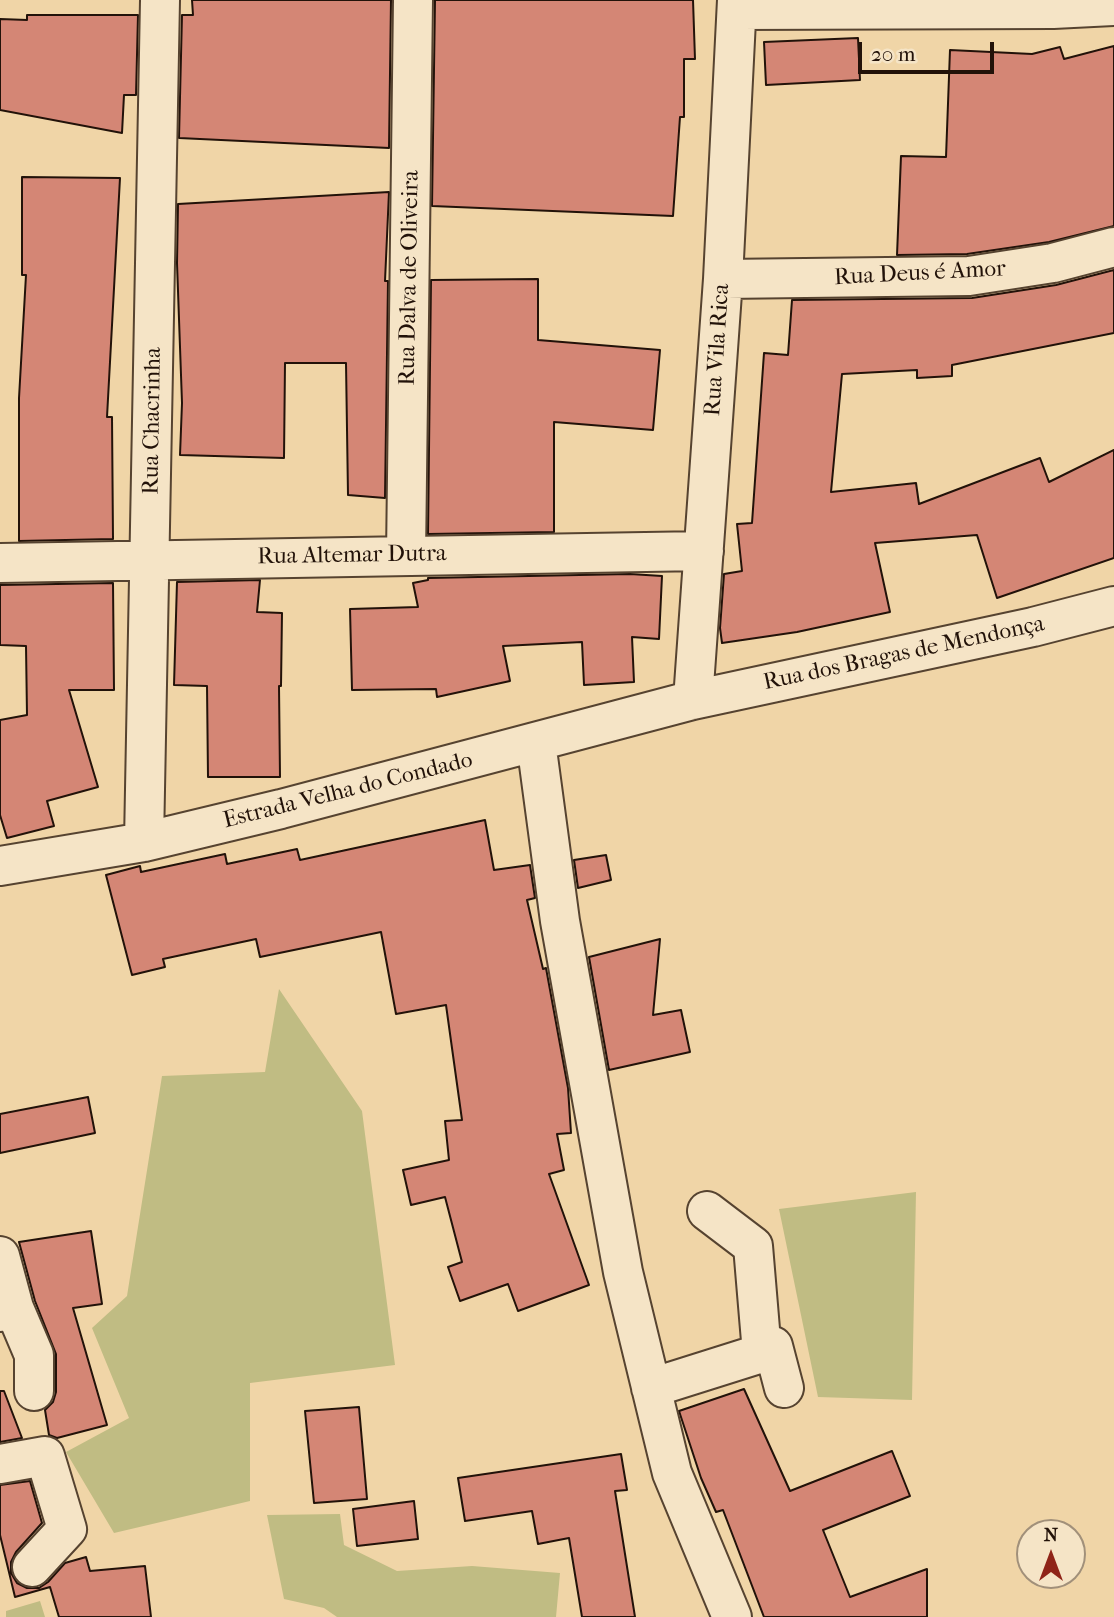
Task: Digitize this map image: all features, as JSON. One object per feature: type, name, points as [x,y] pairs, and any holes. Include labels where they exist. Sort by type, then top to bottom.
[{"type":"street","name":"Rua Chacrinha","points":[[144,842],[160,0]]},
{"type":"street","name":"Rua Dalva de Oliveira","points":[[407,556],[413,0]]},
{"type":"street","points":[[737,5],[1114,6]]},
{"type":"street","name":"Rua Vila Rica","points":[[692,700],[723,279],[737,5]]},
{"type":"street","name":"Rua Deus é Amor","points":[[723,279],[969,276],[1053,263],[1114,247]]},
{"type":"street","name":"Rua Altemar Dutra","points":[[0,563],[704,551]]},
{"type":"street","name":"Rua dos Bragas de Mendonça","points":[[692,700],[1033,627],[1114,606]]},
{"type":"street","name":"Estrada Velha do Condado","points":[[0,866],[144,842],[281,809],[692,700]]},
{"type":"street","points":[[536,742],[560,921],[623,1272],[672,1473],[732,1617]]},
{"type":"street","points":[[708,1211],[753,1246],[762,1353]]},
{"type":"street","points":[[0,1256],[7,1310],[34,1355],[34,1391]]},
{"type":"street","points":[[651,1388],[762,1353],[773,1346],[784,1388]]},
{"type":"street","points":[[0,1464],[45,1456],[49,1468],[67,1529],[32,1567]]},
{"type":"shaded area","points":[[279,989],[362,1111],[395,1365],[250,1383],[250,1501],[114,1533],[66,1452],[129,1418],[92,1328],[127,1296],[162,1076],[265,1072]]},
{"type":"shaded area","points":[[916,1192],[912,1400],[818,1397],[779,1209]]},
{"type":"shaded area","points":[[340,1514],[344,1545],[397,1571],[472,1566],[560,1573],[556,1617],[337,1617],[324,1608],[284,1599],[267,1515]]},
{"type":"shaded area","points":[[40,1601],[45,1617],[6,1617],[6,1611]]},
{"type":"building","points":[[192,0],[391,0],[389,148],[179,138],[182,15],[193,15]]},
{"type":"building","points":[[435,0],[693,0],[695,59],[684,59],[684,117],[680,117],[673,216],[432,206]]},
{"type":"building","points":[[27,15],[138,15],[136,95],[124,95],[122,133],[0,110],[0,19],[27,20]]},
{"type":"building","points":[[858,38],[860,80],[766,85],[764,42]]},
{"type":"building","points":[[1114,46],[1114,226],[1049,242],[967,254],[897,255],[901,156],[946,157],[950,50],[1032,54],[1060,47],[1064,59]]},
{"type":"building","points":[[22,177],[120,178],[107,417],[112,417],[113,539],[19,541],[19,398],[26,275],[22,275]]},
{"type":"building","points":[[389,192],[385,281],[388,281],[385,498],[348,495],[346,363],[285,363],[284,458],[180,455],[182,403],[177,263],[178,204]]},
{"type":"building","points":[[1114,270],[1114,333],[952,365],[952,376],[917,378],[917,370],[842,374],[831,492],[916,483],[919,504],[1040,458],[1049,482],[1114,450],[1114,558],[997,598],[977,535],[875,543],[890,612],[797,632],[722,643],[720,628],[724,574],[742,571],[737,524],[752,523],[764,353],[788,355],[792,300],[972,298],[1056,285]]},
{"type":"building","points":[[538,279],[538,340],[660,350],[653,430],[554,422],[554,532],[428,534],[431,280]]},
{"type":"building","points":[[630,574],[662,576],[659,639],[632,637],[634,682],[584,685],[582,642],[503,646],[510,681],[437,697],[436,689],[352,690],[350,609],[418,607],[413,583],[428,578]]},
{"type":"building","points":[[260,580],[257,612],[282,613],[279,686],[280,777],[208,777],[207,686],[174,685],[177,582]]},
{"type":"building","points":[[113,583],[114,690],[69,690],[98,787],[47,801],[54,826],[7,838],[0,815],[0,720],[27,715],[26,646],[0,645],[0,585]]},
{"type":"building","points":[[485,820],[494,870],[530,865],[535,898],[527,900],[543,969],[546,968],[568,1088],[571,1133],[557,1134],[564,1170],[549,1174],[589,1285],[518,1311],[508,1284],[460,1301],[448,1267],[462,1262],[445,1197],[411,1205],[403,1170],[449,1160],[445,1121],[462,1120],[446,1005],[396,1014],[381,932],[260,957],[256,939],[163,959],[165,967],[132,975],[106,875],[140,866],[141,872],[225,854],[227,864],[297,849],[300,860]]},
{"type":"building","points":[[606,855],[611,880],[578,888],[574,860]]},
{"type":"building","points":[[660,939],[653,1015],[681,1010],[690,1052],[609,1070],[589,957]]},
{"type":"building","points":[[88,1097],[95,1133],[0,1153],[0,1114]]},
{"type":"building","points":[[91,1231],[102,1304],[73,1308],[107,1425],[57,1438],[49,1435],[45,1410],[53,1402],[56,1392],[56,1354],[35,1301],[19,1242]]},
{"type":"building","points":[[744,1389],[790,1491],[892,1451],[910,1496],[823,1530],[850,1597],[927,1569],[927,1617],[764,1617],[723,1510],[716,1512],[701,1478],[679,1411]]},
{"type":"building","points":[[0,1391],[4,1391],[22,1438],[0,1442]]},
{"type":"building","points":[[359,1407],[367,1499],[314,1503],[305,1411]]},
{"type":"building","points":[[621,1454],[627,1490],[615,1491],[635,1617],[582,1617],[569,1538],[538,1544],[532,1511],[465,1521],[458,1478]]},
{"type":"building","points":[[30,1481],[42,1523],[16,1552],[11,1562],[11,1573],[17,1583],[27,1588],[39,1588],[65,1563],[86,1557],[90,1571],[145,1566],[151,1617],[59,1617],[50,1587],[15,1597],[0,1535],[0,1485]]},
{"type":"building","points":[[414,1501],[418,1539],[357,1546],[353,1509]]}]
